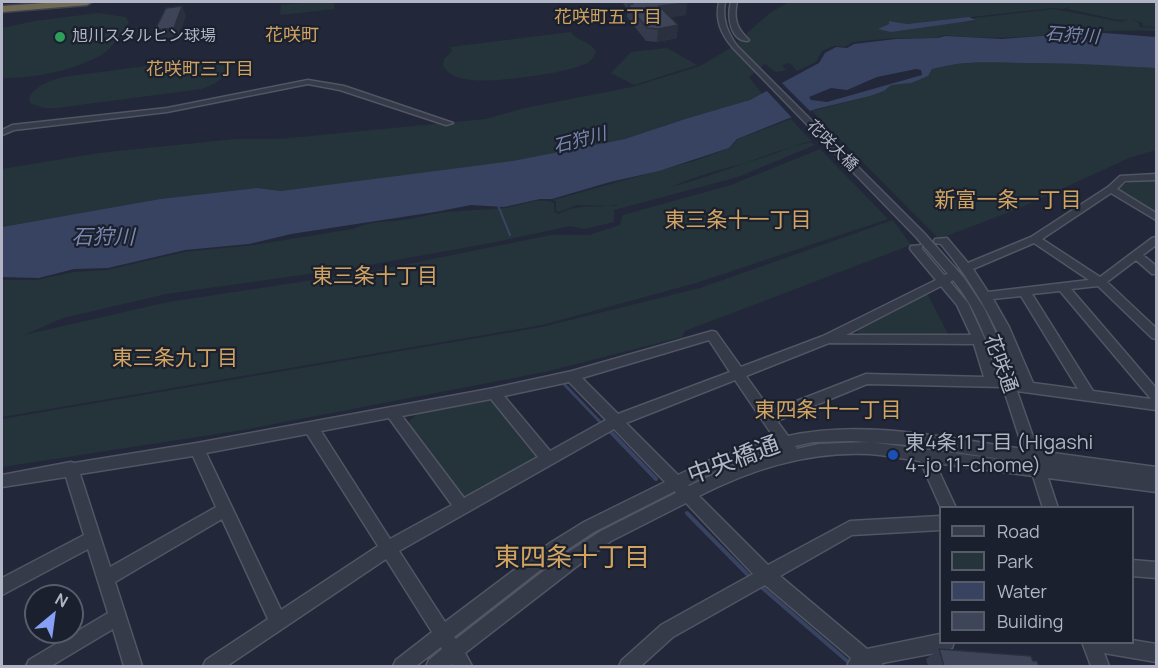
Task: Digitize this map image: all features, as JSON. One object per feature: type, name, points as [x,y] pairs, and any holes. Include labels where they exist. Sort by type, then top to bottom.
[{"type":"highway","points":[[2,9],[87,2]]},
{"type":"street","name":"花咲大橋","points":[[722,2],[720,17],[728,38],[919,242]]},
{"type":"street","points":[[734,2],[732,20],[737,33],[746,40]]},
{"type":"street","points":[[2,133],[12,128],[187,107],[308,82],[341,88],[449,123]]},
{"type":"street","points":[[966,268],[1035,239],[1111,189],[1123,178],[1156,177]]},
{"type":"street","points":[[1111,189],[1156,217]]},
{"type":"street","points":[[1035,239],[1100,282],[1156,335]]},
{"type":"street","points":[[939,241],[943,240],[987,296],[1009,338],[1028,388]]},
{"type":"street","points":[[987,296],[1100,282],[1156,240]]},
{"type":"street","points":[[919,242],[915,248],[946,279],[962,303],[979,340],[992,381]]},
{"type":"street","name":"花咲通","points":[[919,242],[952,271],[978,308],[993,340],[1052,506]]},
{"type":"street","points":[[1137,255],[1156,271]]},
{"type":"street","points":[[212,666],[387,549],[609,425],[827,339],[946,279]]},
{"type":"street","points":[[1063,287],[1156,396]]},
{"type":"street","points":[[1025,293],[1089,396]]},
{"type":"street","points":[[2,481],[393,414],[572,376],[712,335],[793,455]]},
{"type":"street","points":[[827,339],[979,340]]},
{"type":"street","points":[[572,376],[609,425],[683,487],[757,579],[863,664],[939,644]]},
{"type":"street","points":[[769,418],[866,379],[992,381],[1156,405]]},
{"type":"street","points":[[494,393],[548,459]]},
{"type":"street","points":[[393,414],[462,507]]},
{"type":"street","points":[[311,428],[458,659]]},
{"type":"street","name":"中央橋通","points":[[435,666],[458,659],[570,561],[606,536],[683,487],[744,453],[784,442],[813,436],[852,435],[910,439],[1156,486]]},
{"type":"street","name":"中央橋通","points":[[402,666],[564,543],[630,505],[793,455],[819,450],[869,448],[925,456],[1156,473]]},
{"type":"street","points":[[197,449],[279,622]]},
{"type":"street","points":[[925,456],[949,506]]},
{"type":"street","points":[[71,468],[133,666]]},
{"type":"street","points":[[106,578],[226,509]]},
{"type":"street","points":[[628,666],[667,631],[850,528],[939,523]]},
{"type":"street","points":[[2,587],[93,538]]},
{"type":"street","points":[[1134,568],[1156,570]]},
{"type":"street","points":[[35,666],[117,617]]},
{"type":"street","points":[[1093,644],[1100,666]]},
{"type":"street","points":[[1104,644],[1156,653]]},
{"type":"green space","points":[[334,2],[334,9],[280,15],[281,5]]},
{"type":"green space","points":[[789,2],[1156,2],[1156,27],[1142,26],[1143,23],[1131,19],[1139,23],[1139,27],[1156,28],[1156,31],[1103,31],[997,38],[944,35],[936,38],[895,38],[853,42],[845,47],[834,46],[822,51],[816,62],[797,71],[790,63],[782,65],[786,70],[776,72],[765,64],[749,77],[762,94],[743,102],[632,137],[582,149],[496,165],[410,176],[281,191],[257,188],[160,199],[2,227],[2,169],[99,153],[235,139],[280,139],[486,119],[525,108],[632,87],[700,66],[729,49],[771,12]],"holes":[[[1069,6],[1068,9],[1118,20],[1128,19],[1121,22],[1054,9],[975,18],[975,21],[881,26],[889,25],[890,21],[907,24],[1053,8],[1063,9]]]},
{"type":"green space","name":"旭川スタルヒン球場","points":[[98,13],[126,17],[129,23],[101,55],[90,61],[53,72],[27,77],[2,78],[2,28],[34,21]]},
{"type":"green space","points":[[571,32],[596,52],[587,63],[578,67],[531,76],[482,81],[456,76],[443,66],[444,59],[452,51],[450,47]]},
{"type":"green space","points":[[667,48],[697,65],[634,85],[611,73],[631,52]]},
{"type":"green space","points":[[192,60],[221,63],[227,69],[220,80],[201,89],[57,108],[45,108],[30,103],[29,98],[35,90],[63,77]]},
{"type":"green space","points":[[994,61],[1064,62],[1156,68],[1156,150],[1129,158],[1020,208],[939,239],[812,111],[870,96],[884,91],[891,85],[911,83],[932,69],[946,65]]},
{"type":"green space","points":[[791,119],[811,141],[790,148],[811,142],[815,145],[738,177],[614,210],[614,222],[585,229],[570,226],[358,267],[166,294],[63,318],[24,335],[168,302],[373,271],[551,235],[589,235],[620,225],[623,215],[731,185],[820,149],[888,219],[696,283],[542,325],[2,417],[2,280],[36,280],[74,272],[107,270],[184,252],[254,245],[353,229],[371,223],[443,213],[504,208],[536,201],[554,203],[554,212],[559,214],[577,208],[608,206],[577,205],[559,212],[556,211],[556,202],[553,200],[694,161],[730,148],[738,139]],"holes":[[[745,163],[707,176],[671,187],[704,174]]]},
{"type":"green space","points":[[1156,180],[1156,213],[1117,189],[1130,181]]},
{"type":"green space","points":[[893,220],[911,245],[685,331],[682,337],[545,372],[243,430],[2,467],[2,419],[542,327],[700,288]]},
{"type":"green space","points":[[927,293],[949,336],[860,335],[856,329]]},
{"type":"green space","points":[[493,400],[539,458],[464,497],[407,423],[417,414]]},
{"type":"water","points":[[969,17],[976,20],[891,32],[878,29],[889,24],[889,21],[907,24]]},
{"type":"water","name":"石狩川","points":[[1092,32],[1156,37],[1156,68],[997,62],[945,66],[932,69],[928,76],[911,83],[891,85],[884,91],[870,96],[816,109],[787,119],[737,139],[729,148],[659,171],[552,199],[540,199],[504,207],[471,205],[291,234],[249,244],[185,250],[108,268],[74,269],[39,278],[2,277],[2,227],[160,199],[257,188],[281,191],[513,161],[625,139],[750,100],[819,63],[825,53],[836,47],[847,48],[854,44],[945,36],[1002,39]],"holes":[[[921,70],[922,75],[827,102],[811,100],[809,97],[831,88],[847,90],[877,77]]]},
{"type":"pier","points":[[781,82],[813,114],[794,120],[765,89]]},
{"type":"building","points":[[631,2],[687,3],[659,6],[678,25],[658,29],[647,28],[628,5],[633,4]]},
{"type":"building","points":[[182,6],[174,28],[155,30],[166,8]]},
{"type":"building","points":[[939,649],[1031,656],[1039,666],[944,666]]},
{"type":"waterway","points":[[497,203],[510,235]]},
{"type":"waterway","points":[[563,383],[604,426]]},
{"type":"waterway","points":[[609,430],[656,479]]},
{"type":"waterway","points":[[687,513],[752,579]]},
{"type":"waterway","points":[[759,585],[853,666]]},
{"type":"place","name":"旭川スタルヒン球場","points":[[60,37]]},
{"type":"place","name":"東4条11丁目 (Higashi 4-jo 11-chome)","points":[[893,455]]},
{"type":"district","name":"花咲町五丁目","points":[[608,18]]},
{"type":"district","name":"花咲町","points":[[292,36]]},
{"type":"district","name":"花咲町三丁目","points":[[200,70]]},
{"type":"district","name":"新富一条一丁目","points":[[1008,201]]},
{"type":"district","name":"東三条十一丁目","points":[[738,221]]},
{"type":"district","name":"東三条十丁目","points":[[375,277]]},
{"type":"district","name":"東三条九丁目","points":[[175,359]]},
{"type":"district","name":"東四条十一丁目","points":[[828,411]]},
{"type":"district","name":"東四条十丁目","points":[[572,559]]}]
